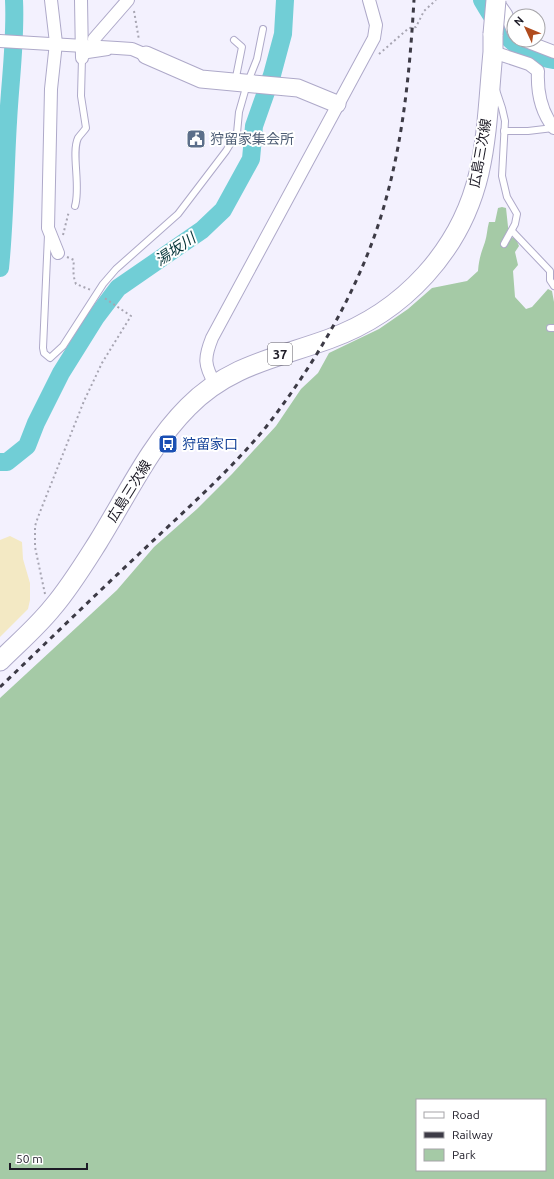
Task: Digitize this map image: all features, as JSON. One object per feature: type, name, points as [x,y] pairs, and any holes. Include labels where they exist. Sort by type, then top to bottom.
[{"type":"main road","name":"広島三次線","points":[[0,661],[46,614],[75,577],[165,433],[190,404],[216,384],[252,363],[329,339],[358,327],[391,307],[426,275],[454,237],[473,194],[483,148],[493,43],[501,7]]},
{"type":"street","points":[[51,0],[48,228],[58,253]]},
{"type":"street","points":[[81,0],[78,39],[82,58]]},
{"type":"street","points":[[216,384],[208,372],[205,354],[212,338],[337,104],[374,38],[376,25],[368,0]]},
{"type":"street","points":[[506,0],[501,7],[506,17]]},
{"type":"street","points":[[94,39],[131,3]]},
{"type":"street","points":[[78,39],[132,50],[201,79],[244,84],[284,86],[304,90],[337,104]]},
{"type":"street","points":[[0,41],[51,44],[78,39],[94,39],[111,42],[117,48]]},
{"type":"street","points":[[493,43],[538,71],[538,93],[544,111],[554,128]]},
{"type":"street","points":[[544,48],[554,52]]},
{"type":"lane","points":[[48,228],[43,348],[47,357],[50,358],[54,356],[63,346],[116,269],[178,214],[226,151],[237,133],[238,112],[244,84],[257,58],[264,29]]},
{"type":"lane","points":[[234,40],[242,47],[244,84]]},
{"type":"lane","points":[[75,206],[78,181],[76,160],[78,138],[86,128],[81,96],[82,58],[88,55],[114,51],[117,48]]},
{"type":"lane","points":[[490,79],[502,108],[504,131],[502,176],[507,197],[517,214],[517,220],[504,244]]},
{"type":"lane","points":[[504,131],[528,131],[554,128]]},
{"type":"lane","points":[[512,231],[550,271],[550,280],[554,286]]},
{"type":"path","points":[[377,55],[409,28],[416,27],[424,11],[436,0]]},
{"type":"path","points":[[131,3],[138,38],[148,51],[146,55]]},
{"type":"path","points":[[46,614],[41,602],[45,589],[36,558],[35,526],[84,400],[102,363],[131,316],[99,294],[76,284],[76,276],[73,271],[74,260],[58,253],[70,207],[75,206]]},
{"type":"green space","points":[[498,208],[506,208],[509,236],[516,239],[519,246],[515,252],[518,265],[513,271],[515,297],[526,309],[532,307],[548,289],[552,291],[554,302],[554,1179],[0,1179],[0,698],[117,590],[154,547],[197,509],[232,474],[276,426],[301,389],[318,373],[329,353],[379,329],[408,309],[432,288],[467,281],[478,271],[489,222],[495,222]]},
{"type":"sand","points":[[10,536],[22,542],[23,559],[30,583],[30,600],[28,609],[0,637],[0,540]]},
{"type":"waterway","points":[[0,268],[14,46],[14,0]]},
{"type":"waterway","name":"湯坂川","points":[[0,462],[7,462],[27,446],[36,423],[61,373],[96,317],[118,288],[202,230],[223,210],[251,159],[254,126],[272,75],[283,34],[285,0]]},
{"type":"waterway","name":"湯坂川","points":[[482,0],[510,40],[529,53],[554,60]]},
{"type":"railway","points":[[0,687],[236,460],[266,427],[304,375],[321,347],[352,290],[377,230],[386,199],[402,125],[414,0]]},
{"type":"place","name":"狩留家集会所","points":[[196,139]]},
{"type":"place","name":"狩留家口","points":[[168,444]]}]
